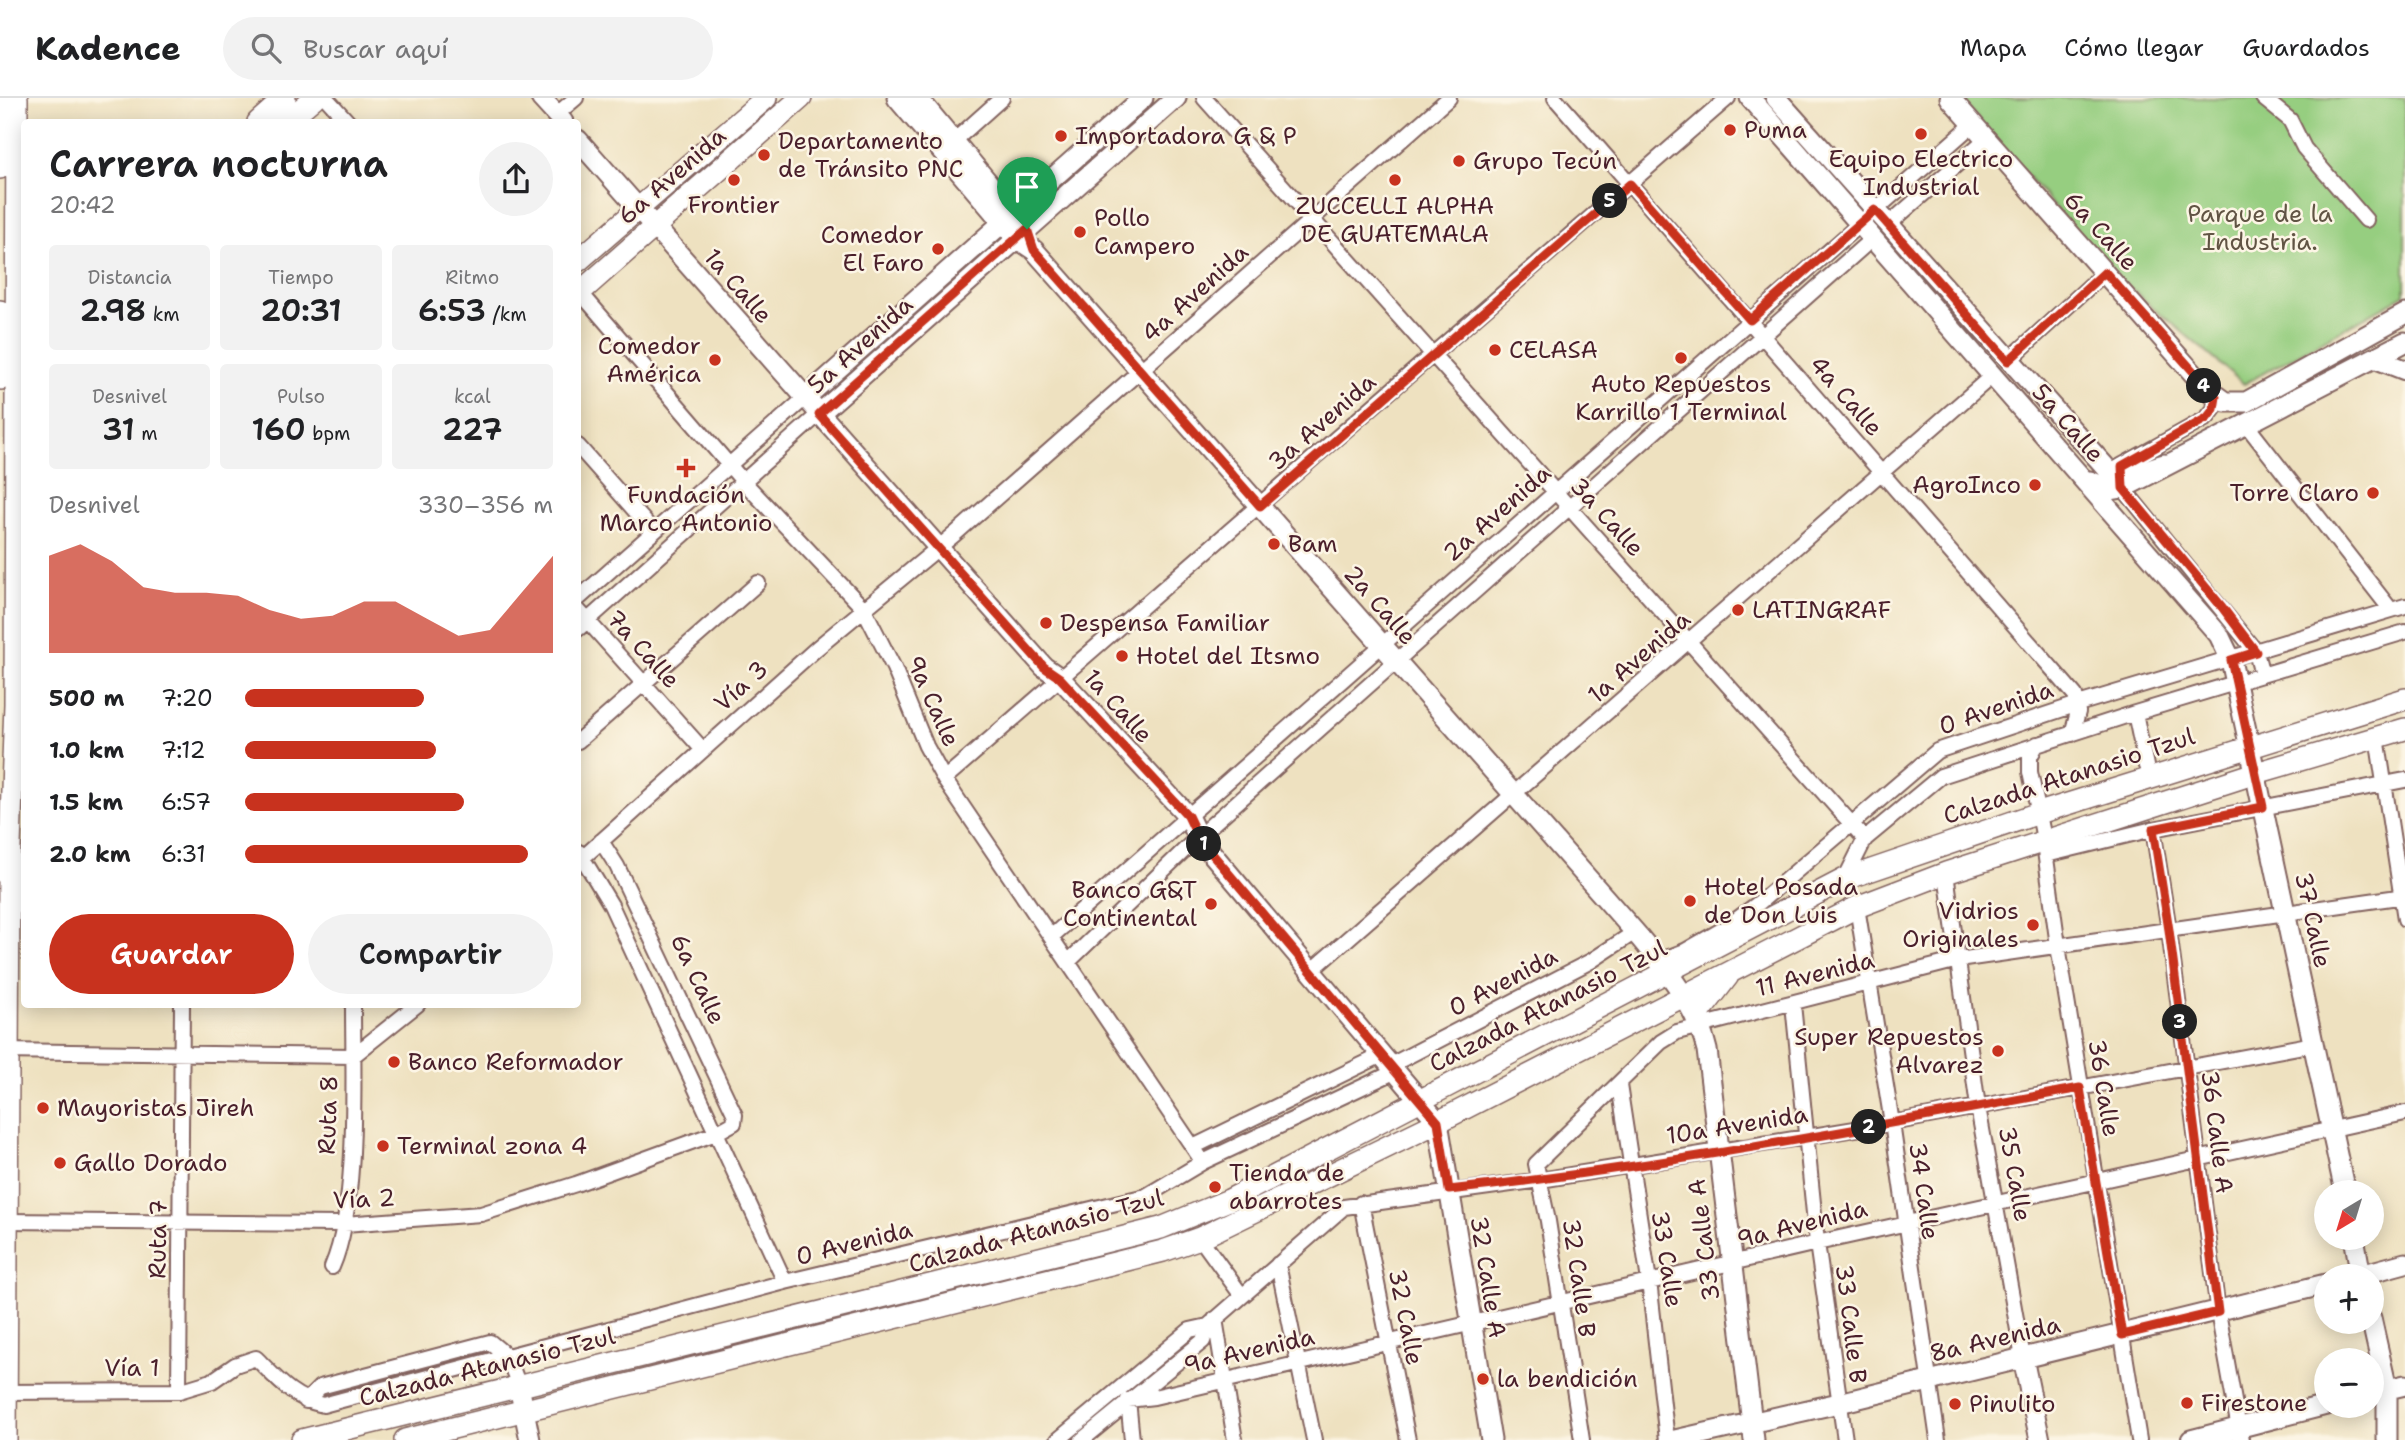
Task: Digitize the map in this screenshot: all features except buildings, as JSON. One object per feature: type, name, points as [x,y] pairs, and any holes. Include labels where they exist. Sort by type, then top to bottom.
[{"type":"main road","points":[[0,168],[1,98]]},
{"type":"main road","points":[[9,368],[20,191],[18,98]]},
{"type":"main road","points":[[261,119],[285,98]]},
{"type":"main road","points":[[290,119],[314,98]]},
{"type":"main road","name":"6a Avenida","points":[[581,258],[766,98]]},
{"type":"main road","name":"6a Avenida","points":[[581,291],[801,98]]},
{"type":"main road","points":[[0,312],[9,368],[20,540],[13,704],[5,1051],[3,1392],[6,1440]]},
{"type":"main road","name":"Calzada Atanasio Tzul","points":[[302,1440],[930,1288],[1161,1228],[1229,1200],[1420,1101],[1663,967],[1844,879],[2039,813],[2405,699]]},
{"type":"main road","name":"Calzada Atanasio Tzul","points":[[405,1440],[1150,1255],[1200,1238],[1438,1122],[1857,907],[1946,873],[2045,849],[2256,773],[2405,729]]},
{"type":"main road","points":[[1699,1021],[1734,968]]},
{"type":"street","points":[[326,98],[345,119]]},
{"type":"street","points":[[541,98],[559,119],[576,98]]},
{"type":"street","name":"2a Calle","points":[[897,98],[1007,217],[1635,932],[1684,997]]},
{"type":"street","name":"2a Calle","points":[[918,98],[954,141],[1007,217]]},
{"type":"street","points":[[954,141],[1002,98]]},
{"type":"street","name":"5a Avenida","points":[[581,619],[819,414],[1176,98]]},
{"type":"street","name":"3a Calle","points":[[1204,98],[1865,839]]},
{"type":"street","name":"4a Avenida","points":[[939,548],[1449,98]]},
{"type":"street","name":"4a Calle","points":[[1555,98],[1883,472],[2075,695],[2078,704]]},
{"type":"street","name":"3a Avenida","points":[[944,779],[1728,98]]},
{"type":"street","name":"5a Calle","points":[[1750,98],[2119,475],[2256,652],[2262,675]]},
{"type":"street","name":"5a Calle","points":[[1776,98],[1993,375],[2207,617],[2231,660]]},
{"type":"street","name":"6a Calle","points":[[1950,98],[2216,397]]},
{"type":"street","points":[[2263,98],[2290,120],[2304,148],[2366,220]]},
{"type":"street","points":[[1136,104],[1143,126]]},
{"type":"street","name":"5a Avenida","points":[[581,596],[1136,104]]},
{"type":"street","name":"2a Avenida","points":[[1051,937],[1750,320],[1874,224],[1979,131]]},
{"type":"street","name":"1a Calle","points":[[581,143],[1044,667],[1060,678],[1188,816],[1198,837],[1438,1122]]},
{"type":"street","name":"2a Avenida","points":[[1068,962],[1198,837],[1764,336],[1874,224]]},
{"type":"street","points":[[2008,361],[2105,272]]},
{"type":"street","name":"9a Calle","points":[[581,295],[742,480],[864,609],[894,668],[926,746],[944,779],[1203,1162]]},
{"type":"street","points":[[2083,477],[2105,489],[2119,475],[2207,418],[2214,409],[2216,397],[2229,403],[2246,402],[2398,318]]},
{"type":"street","points":[[2398,318],[2388,335],[2395,343],[2404,344]]},
{"type":"street","points":[[2119,475],[2164,464],[2404,344]]},
{"type":"street","points":[[2374,358],[2405,370]]},
{"type":"street","name":"1a Avenida","points":[[1312,970],[1993,375]]},
{"type":"street","points":[[2245,423],[2398,608]]},
{"type":"street","points":[[581,449],[653,531]]},
{"type":"street","name":"Vía 3","points":[[581,856],[601,841],[864,609],[939,548]]},
{"type":"street","points":[[581,738],[758,583]]},
{"type":"street","name":"0 Avenida","points":[[1663,967],[1725,928],[1802,867],[1937,751],[2078,704],[2398,608]]},
{"type":"street","name":"7a Calle","points":[[581,619],[703,750]]},
{"type":"street","points":[[2355,622],[2362,645]]},
{"type":"street","name":"0 Avenida","points":[[1844,879],[1865,839],[1941,776],[2135,713],[2405,632]]},
{"type":"street","name":"37 Calle","points":[[2231,660],[2343,1180]]},
{"type":"street","points":[[2071,734],[2076,725],[2078,704]]},
{"type":"street","points":[[2135,713],[2146,766]]},
{"type":"street","points":[[2377,737],[2405,919]]},
{"type":"street","name":"36 Calle","points":[[2037,744],[2030,757],[2030,772],[2045,849],[2080,1088],[2140,1440]]},
{"type":"street","points":[[2045,849],[2405,780]]},
{"type":"street","name":"36 Calle A","points":[[2153,829],[2169,930],[2218,1312],[2240,1434]]},
{"type":"street","name":"6a Calle","points":[[601,841],[617,866],[735,1115],[734,1123],[716,1132]]},
{"type":"street","name":"6a Calle","points":[[581,860],[611,905],[785,1282]]},
{"type":"street","name":"35 Calle","points":[[1946,873],[1978,1107],[2040,1440]]},
{"type":"street","name":"11 Avenida","points":[[1535,1164],[1661,1042],[1699,1021],[1793,1004],[1958,960],[2403,896]]},
{"type":"street","name":"34 Calle","points":[[1857,907],[1892,1123],[1927,1381],[1938,1440]]},
{"type":"street","name":"0 Avenida","points":[[306,1401],[323,1405],[785,1282],[1146,1196],[1203,1162],[1388,1064],[1591,961],[1635,932]]},
{"type":"street","name":"33 Calle A","points":[[1684,997],[1699,1021],[1707,1050],[1752,1431]]},
{"type":"street","name":"33 Calle B","points":[[1793,1004],[1817,1242],[1845,1440]]},
{"type":"street","name":"Ruta 7","points":[[179,1391],[182,1008]]},
{"type":"street","name":"Ruta 8","points":[[331,1266],[340,1248],[344,1224],[353,1008]]},
{"type":"street","points":[[5,1051],[353,1056],[413,1008]]},
{"type":"street","name":"10a Avenida","points":[[1058,1440],[1190,1330],[1211,1323],[1344,1207],[1449,1190],[1540,1180],[1892,1123],[2314,1044]]},
{"type":"street","name":"0 Avenida","points":[[1193,1147],[1388,1064]]},
{"type":"street","name":"33 Calle","points":[[1619,1085],[1629,1166],[1649,1281],[1667,1440]]},
{"type":"street","name":"9a Avenida","points":[[1128,1400],[1732,1264],[1817,1242],[2097,1183],[2405,1113]]},
{"type":"street","name":"32 Calle A","points":[[1438,1122],[1491,1440]]},
{"type":"street","name":"Vía 2","points":[[4,1221],[344,1224],[481,1213],[576,1184],[716,1132]]},
{"type":"street","name":"32 Calle B","points":[[1535,1164],[1540,1180],[1581,1440]]},
{"type":"street","name":"32 Calle","points":[[1361,1203],[1408,1440]]},
{"type":"street","points":[[1200,1238],[1242,1296]]},
{"type":"street","points":[[2384,1269],[2405,1263]]},
{"type":"street","points":[[1278,1264],[1314,1440]]},
{"type":"street","name":"8a Avenida","points":[[1675,1440],[1752,1431],[1927,1381],[2314,1287]]},
{"type":"street","points":[[1211,1323],[1225,1380],[1235,1440]]},
{"type":"street","name":"10a Avenida","points":[[1082,1440],[1203,1341],[1211,1323]]},
{"type":"street","points":[[2375,1334],[2388,1389],[2388,1440]]},
{"type":"street","points":[[306,1401],[320,1387],[490,1342],[508,1357],[519,1386],[530,1440]]},
{"type":"street","name":"Vía 1","points":[[3,1392],[179,1391],[212,1381],[235,1365],[256,1358],[291,1393],[306,1401]]},
{"type":"street","points":[[1128,1400],[1132,1440]]},
{"type":"street","points":[[2191,1440],[2240,1434],[2314,1409]]},
{"type":"green space","name":"Parque de la Industria.","points":[[1959,98],[2405,98],[2405,295],[2244,384],[2110,271]]},
{"type":"place","name":"Puma","points":[[1730,130]]},
{"type":"place","name":"Equipo Electrico Industrial","points":[[1921,134]]},
{"type":"place","name":"Importadora G & P","points":[[1061,136]]},
{"type":"place","name":"Departamento de Tránsito PNC","points":[[764,155]]},
{"type":"place","name":"Grupo Tecún","points":[[1459,161]]},
{"type":"place","name":"Frontier","points":[[734,180]]},
{"type":"place","name":"ZUCCELLI ALPHA DE GUATEMALA","points":[[1395,180]]},
{"type":"place","name":"Pollo Campero","points":[[1080,232]]},
{"type":"place","name":"Comedor El Faro","points":[[938,249]]},
{"type":"place","name":"CELASA","points":[[1495,350]]},
{"type":"place","name":"Auto Repuestos Karrillo 1 Terminal","points":[[1681,358]]},
{"type":"place","name":"Comedor América","points":[[715,360]]},
{"type":"place","name":"Fundación Marco Antonio","points":[[686,468]]},
{"type":"place","name":"AgroInco","points":[[2035,485]]},
{"type":"place","name":"Torre Claro","points":[[2373,493]]},
{"type":"place","name":"Bam","points":[[1274,544]]},
{"type":"place","name":"LATINGRAF","points":[[1738,610]]},
{"type":"place","name":"Despensa Familiar","points":[[1046,623]]},
{"type":"place","name":"Hotel del Itsmo","points":[[1122,656]]},
{"type":"place","name":"Hotel Posada de Don Luis","points":[[1690,901]]},
{"type":"place","name":"Banco G&T Continental","points":[[1211,904]]},
{"type":"place","name":"Vidrios Originales","points":[[2033,925]]},
{"type":"place","name":"Super Repuestos Alvarez","points":[[1998,1051]]},
{"type":"place","name":"Banco Reformador","points":[[394,1062]]},
{"type":"place","name":"Mayoristas Jireh","points":[[43,1108]]},
{"type":"place","name":"Terminal zona 4","points":[[383,1146]]},
{"type":"place","name":"Gallo Dorado","points":[[60,1163]]},
{"type":"place","name":"Tienda de abarrotes","points":[[1215,1187]]},
{"type":"place","name":"la bendición","points":[[1483,1379]]},
{"type":"place","name":"Firestone","points":[[2187,1403]]},
{"type":"place","name":"Pinulito","points":[[1955,1404]]},
{"type":"route","points":[[1630,184],[1750,320],[1875,210],[2008,361],[2105,272],[2216,397],[2212,414],[2207,418],[2122,466],[2120,476],[2123,488],[2256,652],[2231,660],[2263,807],[2153,829],[2169,930],[2218,1312],[2122,1335],[2080,1088],[1892,1123],[1540,1180],[1449,1190],[1438,1122],[1198,837],[1188,816],[1060,678],[1044,667],[819,414],[1027,229],[1034,250],[1260,506],[1630,184]]}]
